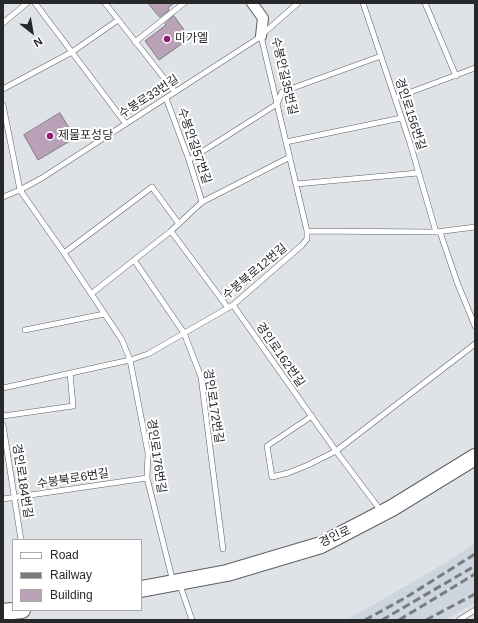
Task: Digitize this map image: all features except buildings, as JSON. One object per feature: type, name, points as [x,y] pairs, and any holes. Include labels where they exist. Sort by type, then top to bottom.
[{"type":"main road","name":"경인로","points":[[142,589],[228,572],[321,545],[392,508],[475,457]]},
{"type":"street","name":"수봉안길35번길","points":[[252,3],[263,18],[261,36]]},
{"type":"lane","points":[[3,23],[27,3]]},
{"type":"lane","points":[[35,3],[126,124]]},
{"type":"lane","name":"수봉안길57번길","points":[[105,3],[175,92]]},
{"type":"lane","points":[[135,42],[184,3]]},
{"type":"lane","name":"수봉로33번길","points":[[3,197],[42,178],[261,36],[298,3]]},
{"type":"lane","name":"경인로156번길","points":[[363,3],[438,232],[475,326]]},
{"type":"lane","points":[[425,3],[456,76]]},
{"type":"lane","points":[[3,89],[72,52],[118,20]]},
{"type":"lane","name":"수봉안길35번길","points":[[261,36],[307,231]]},
{"type":"lane","points":[[189,160],[277,104],[282,92],[381,56]]},
{"type":"lane","points":[[395,98],[475,68]]},
{"type":"lane","name":"수봉안길57번길","points":[[166,98],[189,160],[202,202]]},
{"type":"lane","points":[[3,105],[20,190]]},
{"type":"lane","points":[[286,142],[401,118]]},
{"type":"lane","points":[[91,294],[171,232],[202,202],[290,157]]},
{"type":"lane","points":[[296,184],[418,173]]},
{"type":"lane","points":[[64,253],[152,187],[179,224]]},
{"type":"lane","name":"경인로176번길","points":[[20,190],[122,340],[130,360],[148,453],[147,478],[177,582]]},
{"type":"lane","points":[[307,231],[438,232],[475,227]]},
{"type":"lane","name":"수봉북로12번길","points":[[3,388],[130,360],[148,354],[230,306],[302,245],[307,239],[307,231]]},
{"type":"lane","name":"경인로162번길","points":[[171,232],[230,306],[383,513]]},
{"type":"lane","name":"경인로172번길","points":[[134,260],[184,333],[201,377],[223,549]]},
{"type":"lane","points":[[25,330],[104,314]]},
{"type":"lane","points":[[312,416],[267,446],[272,477],[288,473],[308,465],[336,451],[475,344]]},
{"type":"lane","points":[[3,416],[73,406],[70,373]]},
{"type":"lane","name":"경인로184번길","points":[[3,425],[21,539]]},
{"type":"lane","name":"수봉북로6번길","points":[[3,499],[147,478]]},
{"type":"lane","points":[[177,582],[192,620]]},
{"type":"lane","points":[[459,620],[475,610]]},
{"type":"shaded area","points":[[475,543],[475,603],[444,620],[347,620],[447,562]]},
{"type":"railway","points":[[365,620],[405,598],[475,554]]},
{"type":"railway","points":[[382,620],[475,566]]},
{"type":"railway","points":[[399,620],[475,574]]},
{"type":"railway","points":[[426,620],[475,594]]},
{"type":"place","name":"미가엘","points":[[167,39]]},
{"type":"place","name":"제물포성당","points":[[50,136]]}]
